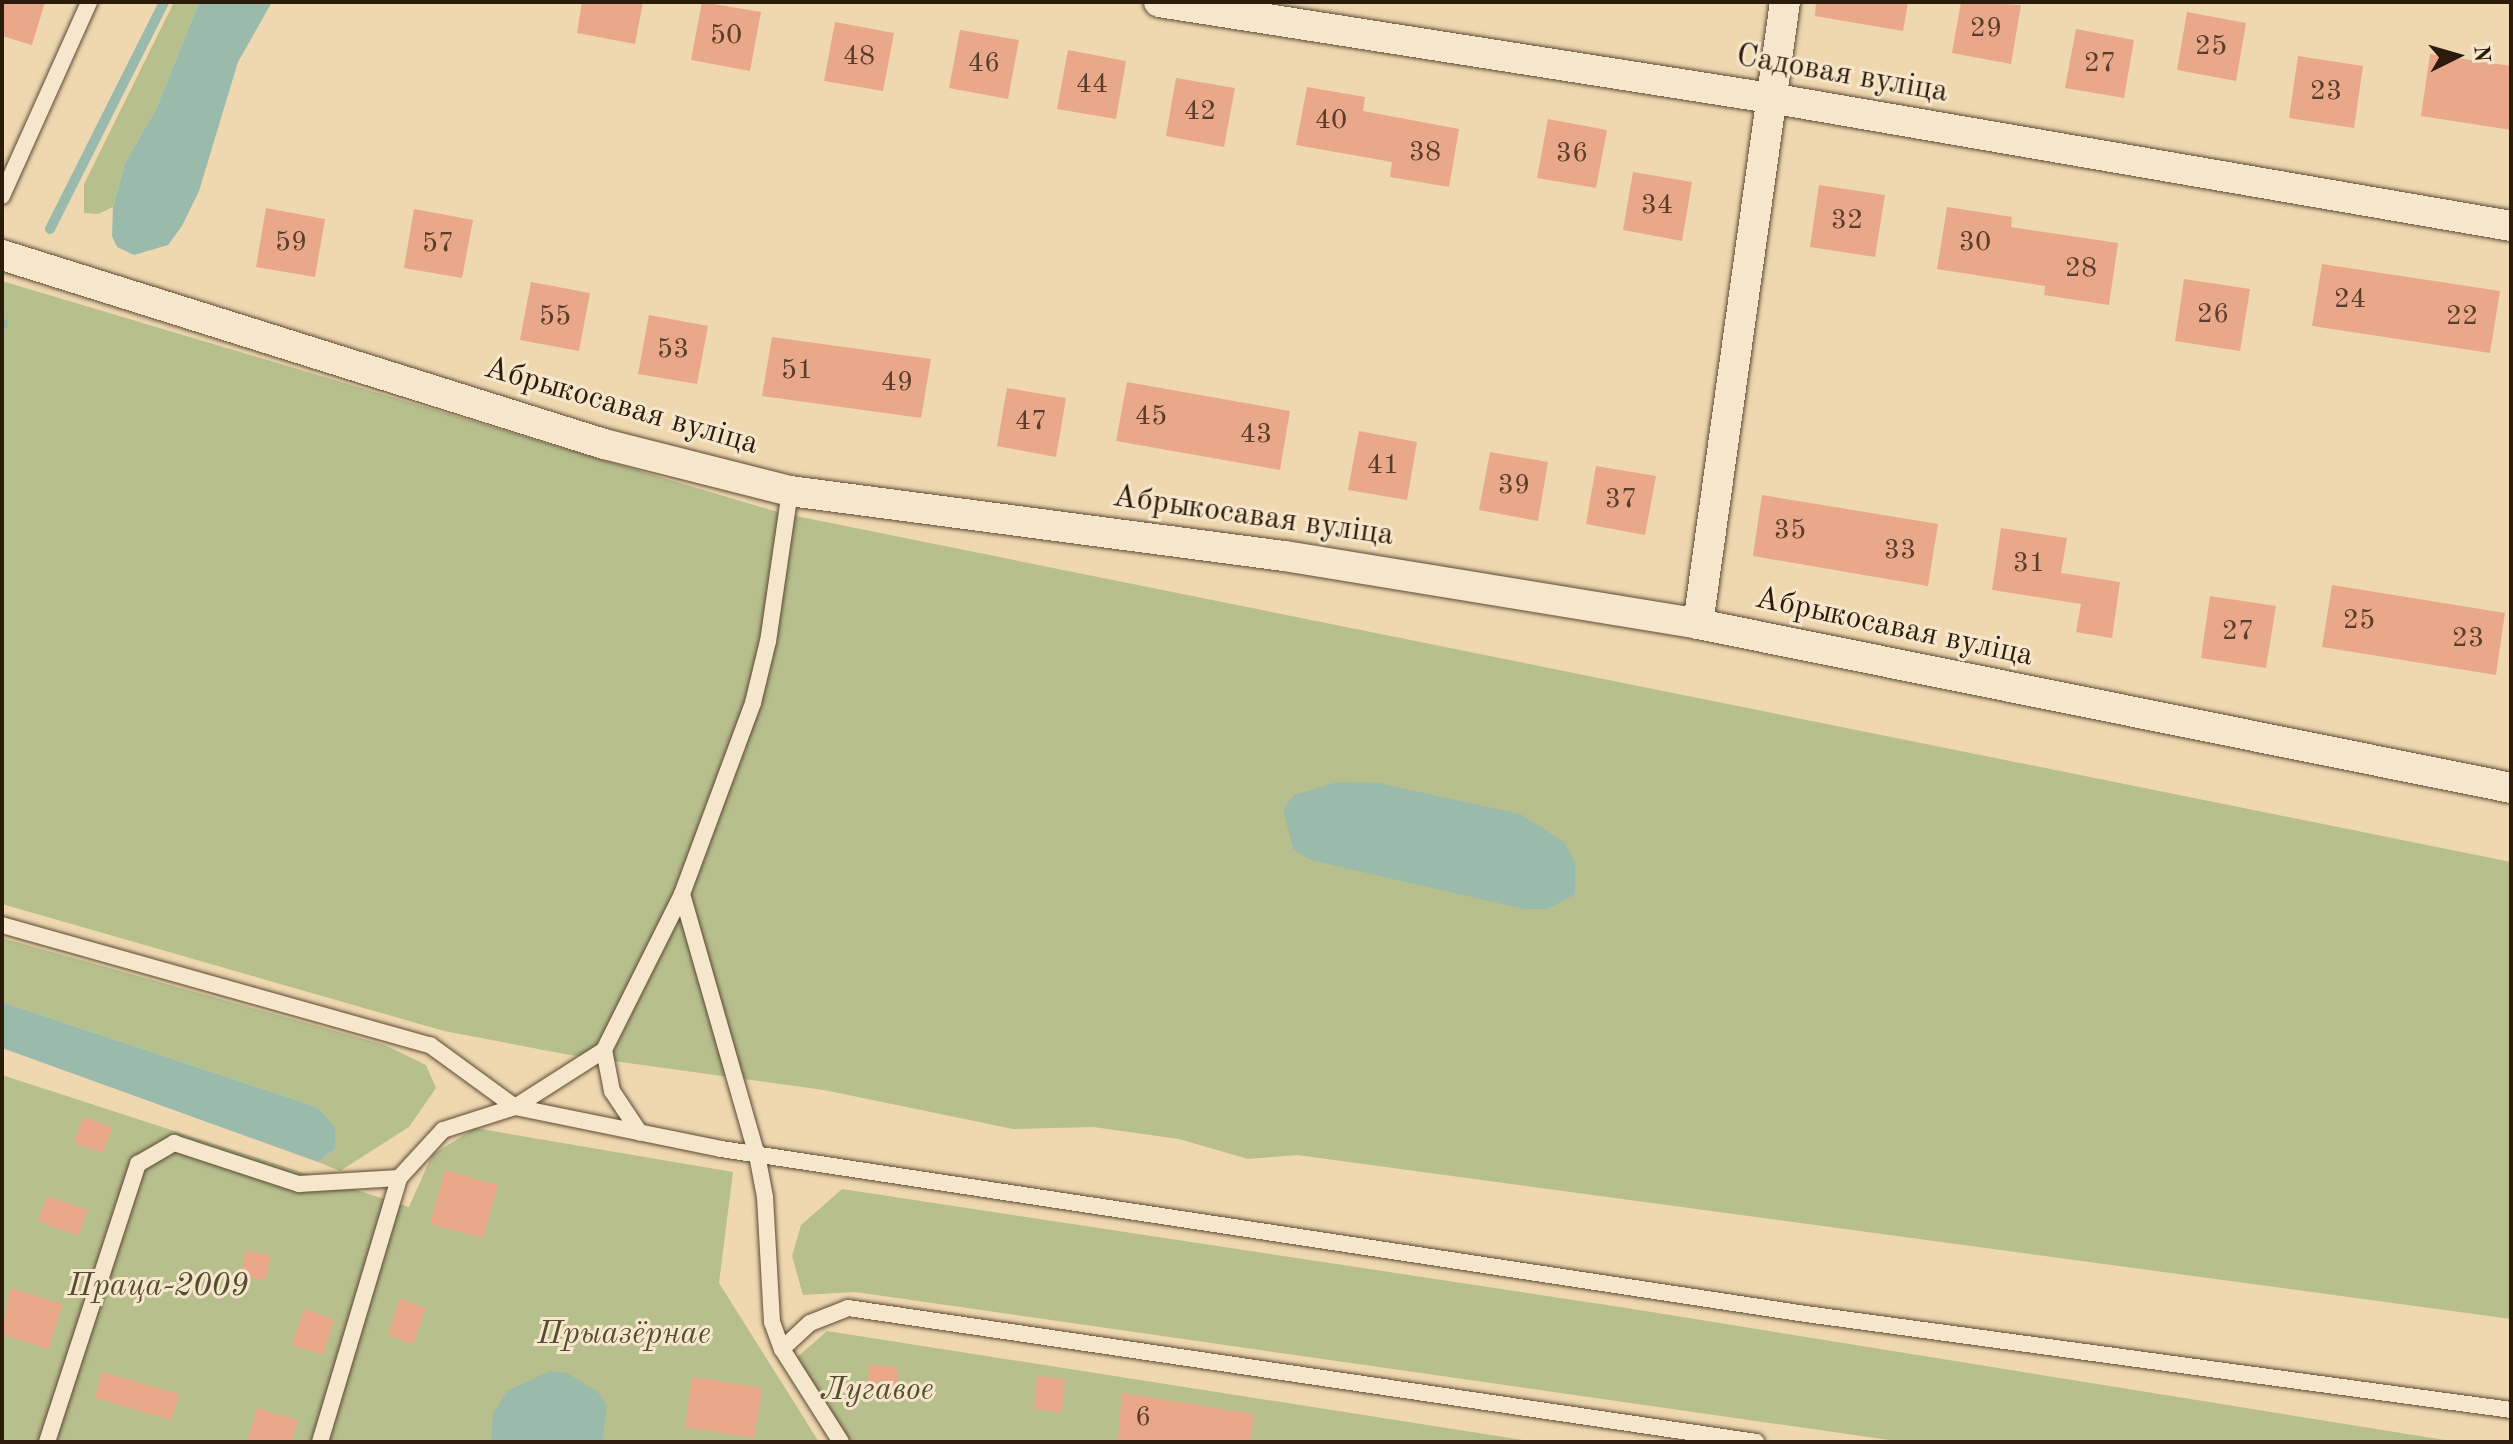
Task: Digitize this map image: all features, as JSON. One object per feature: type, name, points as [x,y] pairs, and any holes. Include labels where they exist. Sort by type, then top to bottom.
[{"type":"street","name":"Садовая вуліца","points":[[1159,2],[1770,98],[2511,226]]},
{"type":"street","points":[[1698,624],[1785,2]]},
{"type":"street","name":"Абрыкосавая вуліца","points":[[2,255],[604,444],[790,491],[1285,556],[1698,624],[2511,788]]},
{"type":"lane","points":[[2,196],[89,2]]},
{"type":"lane","points":[[320,1442],[399,1178],[443,1130],[515,1107],[604,1050],[682,894],[753,703],[768,641],[790,491]]},
{"type":"lane","points":[[682,894],[757,1155],[768,1233],[768,1295],[782,1349],[841,1442]]},
{"type":"lane","points":[[2,925],[430,1045],[515,1107],[640,1133],[757,1155],[1806,1314],[2511,1410]]},
{"type":"lane","points":[[604,1050],[612,1091],[640,1133]]},
{"type":"lane","points":[[47,1442],[138,1164],[174,1143],[299,1184],[399,1178]]},
{"type":"lane","points":[[782,1349],[810,1323],[848,1308],[1756,1442]]},
{"type":"green space","points":[[174,2],[199,2],[156,109],[125,163],[113,207],[98,214],[84,213],[84,184]]},
{"type":"green space","points":[[2,281],[781,513],[2511,862],[2511,1319],[1297,1155],[1248,1159],[1179,1139],[1093,1127],[1013,1129],[824,1090],[570,1055],[444,1031],[2,904]]},
{"type":"green space","points":[[2,938],[385,1045],[426,1065],[436,1088],[409,1127],[340,1171],[318,1162],[335,1149],[317,1107],[2,1002]]},
{"type":"green space","name":"Праца-2009","points":[[2,1075],[409,1207],[432,1155],[475,1128],[733,1172],[719,1283],[819,1442],[2,1442]]},
{"type":"green space","points":[[842,1189],[1633,1309],[2457,1442],[1903,1442],[855,1292],[803,1295],[792,1256],[801,1225]]},
{"type":"green space","name":"Лугавое","points":[[827,1331],[1536,1442],[850,1442],[795,1359]]},
{"type":"shaded area","points":[[199,2],[272,2],[238,62],[199,191],[182,226],[168,245],[134,255],[117,247],[112,236],[113,207],[125,163],[156,109]]},
{"type":"shaded area","points":[[1338,782],[1378,783],[1520,814],[1564,842],[1575,862],[1575,894],[1548,909],[1524,909],[1310,860],[1293,849],[1283,809],[1294,795]]},
{"type":"shaded area","points":[[2,1002],[317,1107],[335,1127],[335,1149],[318,1162],[2,1048]]},
{"type":"shaded area","points":[[550,1371],[567,1373],[598,1392],[607,1406],[602,1442],[491,1442],[493,1414],[507,1391]]},
{"type":"building","points":[[2,2],[45,2],[32,45],[2,36]]},
{"type":"building","points":[[582,2],[643,2],[635,44],[577,33]]},
{"type":"building","points":[[702,2],[761,12],[750,71],[691,60]]},
{"type":"building","points":[[1816,2],[1908,2],[1903,31],[1815,16]]},
{"type":"building","points":[[1961,2],[2021,5],[2011,64],[1952,53]]},
{"type":"building","points":[[2187,12],[2246,23],[2236,81],[2177,70]]},
{"type":"building","points":[[835,22],[894,33],[883,91],[824,81]]},
{"type":"building","points":[[2076,29],[2134,40],[2124,98],[2065,88]]},
{"type":"building","points":[[960,30],[1019,40],[1008,99],[949,88]]},
{"type":"building","points":[[1068,50],[1126,61],[1116,119],[1057,109]]},
{"type":"building","points":[[2430,54],[2511,66],[2511,130],[2421,116]]},
{"type":"building","points":[[2298,56],[2363,66],[2354,128],[2289,118]]},
{"type":"building","points":[[1176,78],[1235,88],[1224,147],[1166,136]]},
{"type":"building","points":[[1307,87],[1365,97],[1363,111],[1459,129],[1449,187],[1390,177],[1392,162],[1296,145]]},
{"type":"building","points":[[1548,119],[1607,130],[1596,188],[1537,178]]},
{"type":"building","points":[[1633,172],[1692,182],[1682,241],[1623,230]]},
{"type":"building","points":[[1819,185],[1885,195],[1875,257],[1810,247]]},
{"type":"building","points":[[1947,207],[2012,217],[2011,227],[2118,243],[2109,305],[2044,295],[2045,286],[1937,269]]},
{"type":"building","points":[[266,208],[325,219],[315,277],[256,267]]},
{"type":"building","points":[[414,209],[473,220],[462,278],[404,268]]},
{"type":"building","points":[[2322,264],[2500,291],[2490,353],[2312,326]]},
{"type":"building","points":[[2184,279],[2250,289],[2240,351],[2175,341]]},
{"type":"building","points":[[531,282],[590,293],[579,351],[520,340]]},
{"type":"building","points":[[649,315],[708,326],[697,384],[638,374]]},
{"type":"building","points":[[772,337],[931,359],[921,418],[762,396]]},
{"type":"building","points":[[1127,382],[1290,411],[1280,470],[1116,441]]},
{"type":"building","points":[[1007,388],[1066,398],[1056,457],[997,446]]},
{"type":"building","points":[[1359,431],[1417,442],[1407,500],[1348,490]]},
{"type":"building","points":[[1490,452],[1548,462],[1538,521],[1479,510]]},
{"type":"building","points":[[1596,466],[1656,476],[1645,535],[1586,524]]},
{"type":"building","points":[[1762,495],[1938,524],[1928,586],[1753,556]]},
{"type":"building","points":[[2001,528],[2067,538],[2061,573],[2120,582],[2112,638],[2076,632],[2081,604],[1992,590]]},
{"type":"building","points":[[2332,585],[2505,613],[2496,675],[2322,647]]},
{"type":"building","points":[[2210,596],[2276,606],[2266,668],[2201,658]]},
{"type":"building","points":[[83,1117],[112,1127],[103,1153],[74,1143]]},
{"type":"building","points":[[445,1170],[498,1185],[483,1238],[430,1224]]},
{"type":"building","points":[[47,1196],[88,1210],[78,1236],[38,1221]]},
{"type":"building","points":[[246,1250],[271,1256],[265,1281],[240,1275]]},
{"type":"building","points":[[10,1288],[63,1304],[48,1349],[2,1334]]},
{"type":"building","points":[[400,1299],[426,1308],[413,1344],[388,1335]]},
{"type":"building","points":[[304,1309],[334,1319],[323,1355],[292,1345]]},
{"type":"building","points":[[869,1365],[898,1367],[896,1400],[867,1398]]},
{"type":"building","points":[[102,1372],[179,1394],[171,1420],[95,1398]]},
{"type":"building","points":[[1037,1376],[1065,1379],[1062,1412],[1034,1409]]},
{"type":"building","points":[[692,1377],[762,1388],[754,1438],[685,1427]]},
{"type":"building","points":[[1122,1393],[1254,1414],[1250,1442],[1118,1440]]},
{"type":"building","points":[[257,1408],[298,1420],[291,1442],[247,1442]]},
{"type":"waterway","points":[[50,229],[164,2]]},
{"type":"park label","name":"Прыазёрнае","points":[[624,1335]]}]
